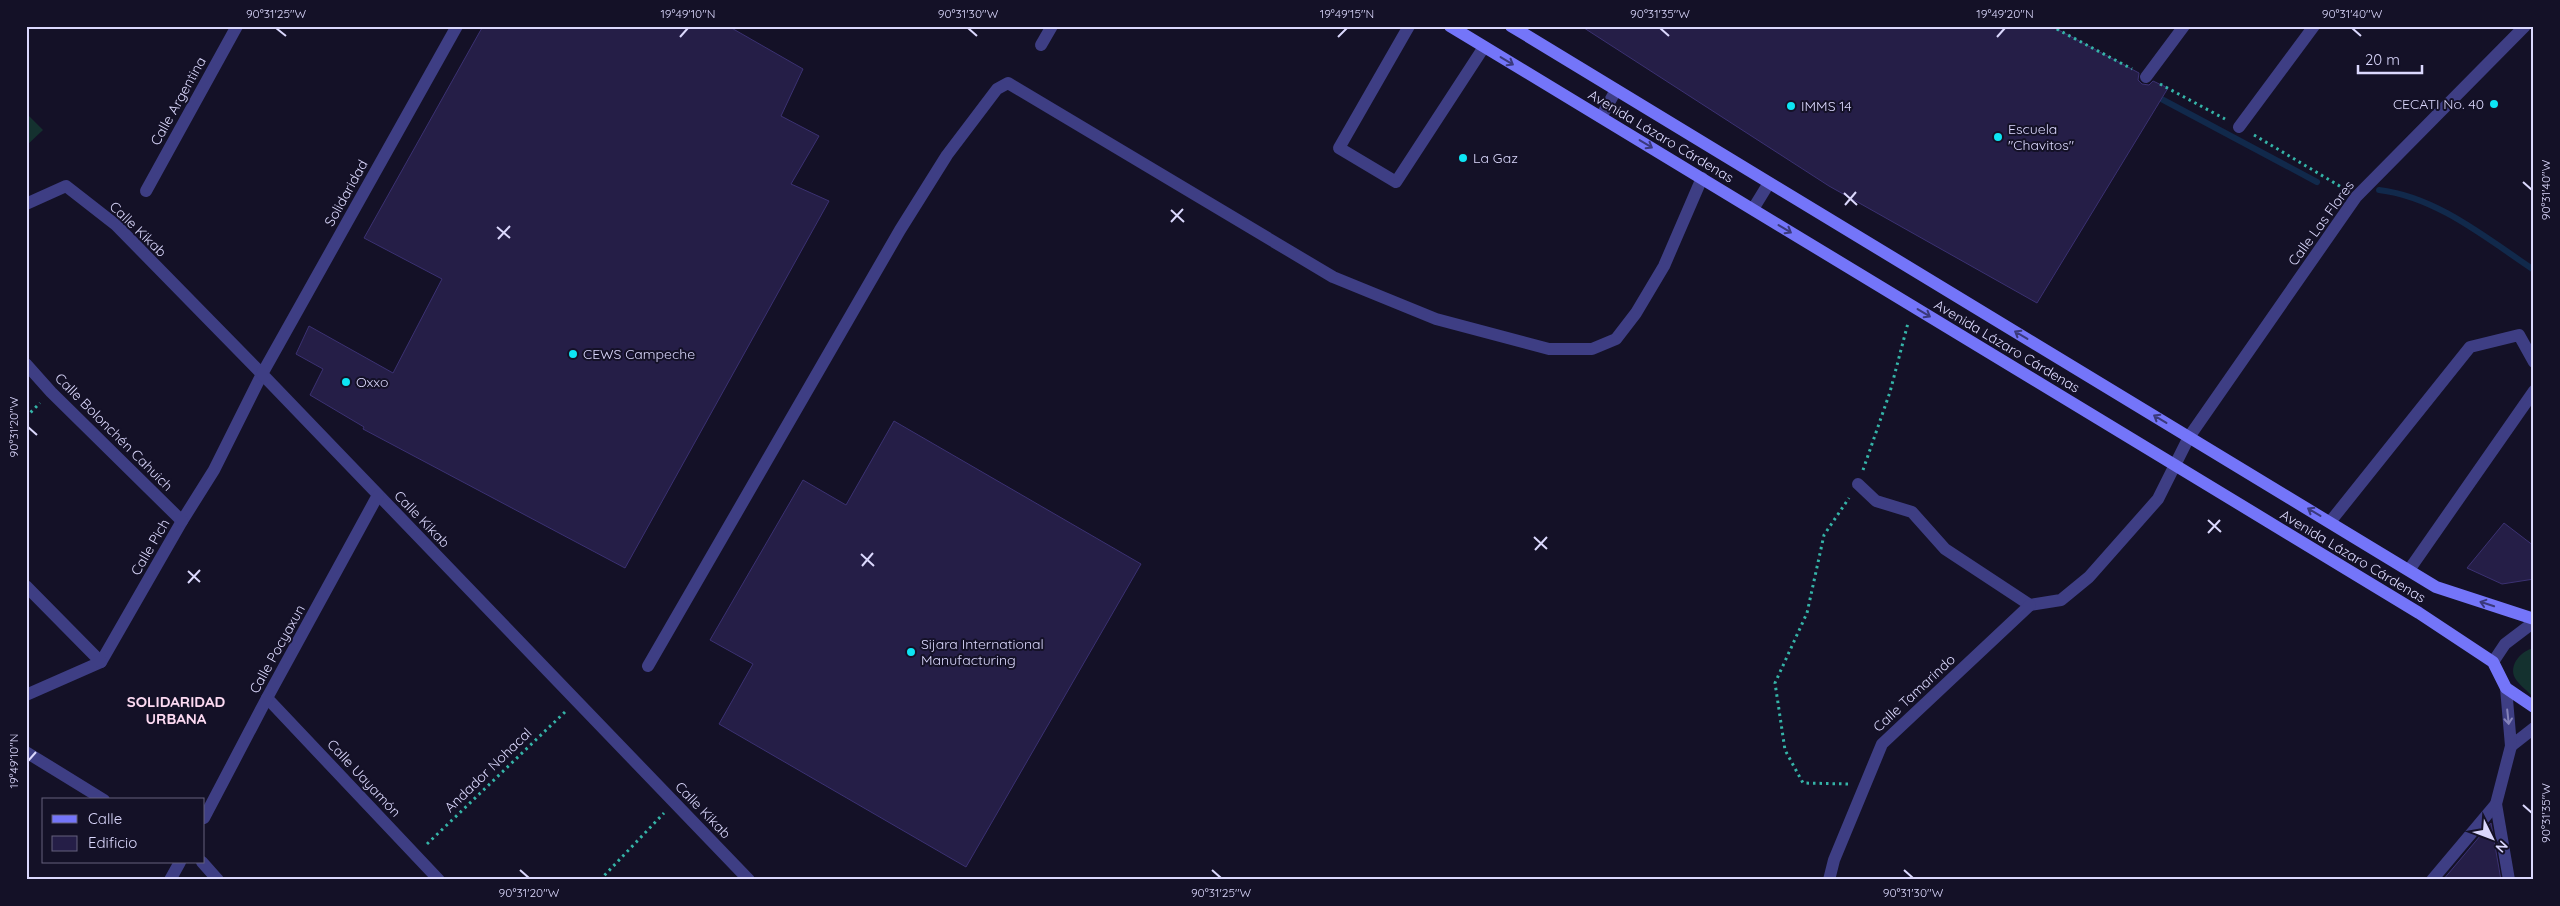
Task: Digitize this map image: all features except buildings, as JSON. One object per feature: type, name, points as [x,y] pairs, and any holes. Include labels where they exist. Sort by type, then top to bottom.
[{"type":"main road","name":"Avenida Lázaro Cárdenas","points":[[1450,26],[2411,608],[2493,662]]},
{"type":"main road","name":"Avenida Lázaro Cárdenas","points":[[1511,26],[2436,587],[2534,620]]},
{"type":"main road","points":[[2493,662],[2506,688],[2534,707]]},
{"type":"street","name":"Calle Argentina","points":[[146,191],[237,26]]},
{"type":"street","name":"Solidaridad","points":[[262,374],[457,26]]},
{"type":"street","points":[[1041,45],[1052,26]]},
{"type":"street","points":[[1409,26],[1340,148],[1396,182],[1484,47]]},
{"type":"street","points":[[2146,77],[2184,26]]},
{"type":"street","points":[[2239,126],[2314,26]]},
{"type":"street","name":"Calle Las Flores","points":[[2175,465],[2189,437],[2356,196],[2525,26]]},
{"type":"street","points":[[648,666],[900,230],[947,155],[997,89],[1008,83],[1333,277],[1436,319],[1549,349],[1592,349],[1616,339],[1636,313],[1664,266],[1702,178]]},
{"type":"street","points":[[1601,117],[1616,90]]},
{"type":"street","points":[[1753,209],[1769,182]]},
{"type":"street","name":"Calle Kikab","points":[[26,204],[66,186],[116,226],[262,374],[749,880]]},
{"type":"street","points":[[2330,522],[2470,347],[2519,335],[2534,362]]},
{"type":"street","name":"Calle Bolonchén Cahuich","points":[[26,364],[51,392],[182,521]]},
{"type":"street","name":"Calle Pich","points":[[101,662],[182,521],[214,470],[262,374]]},
{"type":"street","points":[[2409,570],[2534,391]]},
{"type":"street","points":[[1858,484],[1876,501],[1912,512],[1944,549],[2030,605],[2061,600],[2089,577],[2158,499],[2175,465]]},
{"type":"street","name":"Calle Pocyaxun","points":[[205,816],[378,495]]},
{"type":"street","points":[[26,586],[101,662],[26,695]]},
{"type":"street","name":"Calle Tamarindo","points":[[1829,880],[1834,860],[1882,744],[2030,605]]},
{"type":"street","points":[[2493,662],[2505,644],[2534,620]]},
{"type":"street","points":[[2506,688],[2511,746],[2496,804],[2509,880]]},
{"type":"street","name":"Calle Uayamón","points":[[267,698],[439,880]]},
{"type":"street","points":[[2511,746],[2534,728]]},
{"type":"street","points":[[26,752],[101,798]]},
{"type":"street","points":[[2432,880],[2496,804]]},
{"type":"street","points":[[170,880],[179,864]]},
{"type":"street","points":[[204,864],[218,880]]},
{"type":"path","points":[[2052,26],[2239,126],[2356,196]]},
{"type":"path","points":[[1865,785],[1803,782],[1785,750],[1775,683],[1807,613],[1824,535],[1858,484],[1890,392],[1912,306]]},
{"type":"path","name":"Andador Nohacal","points":[[415,854],[576,702]]},
{"type":"path","points":[[600,880],[674,802]]},
{"type":"green space","points":[[26,113],[43,130],[26,146]]},
{"type":"green space","points":[[2534,648],[2534,698],[2516,680],[2513,668],[2521,655]]},
{"type":"waterway","points":[[2154,95],[2317,182]]},
{"type":"waterway","points":[[2379,190],[2400,194],[2441,210],[2479,232],[2534,270]]},
{"type":"place","name":"CECATI No. 40","points":[[2494,104]]},
{"type":"place","name":"IMMS 14","points":[[1791,106]]},
{"type":"place","name":"Escuela \"Chavitos\"","points":[[1998,137]]},
{"type":"place","name":"La Gaz","points":[[1463,158]]},
{"type":"place","name":"CEWS Campeche","points":[[573,354]]},
{"type":"place","name":"Oxxo","points":[[346,382]]},
{"type":"place","name":"Sijara International Manufacturing","points":[[911,652]]},
{"type":"district","name":"SOLIDARIDAD URBANA","points":[[176,710]]}]
